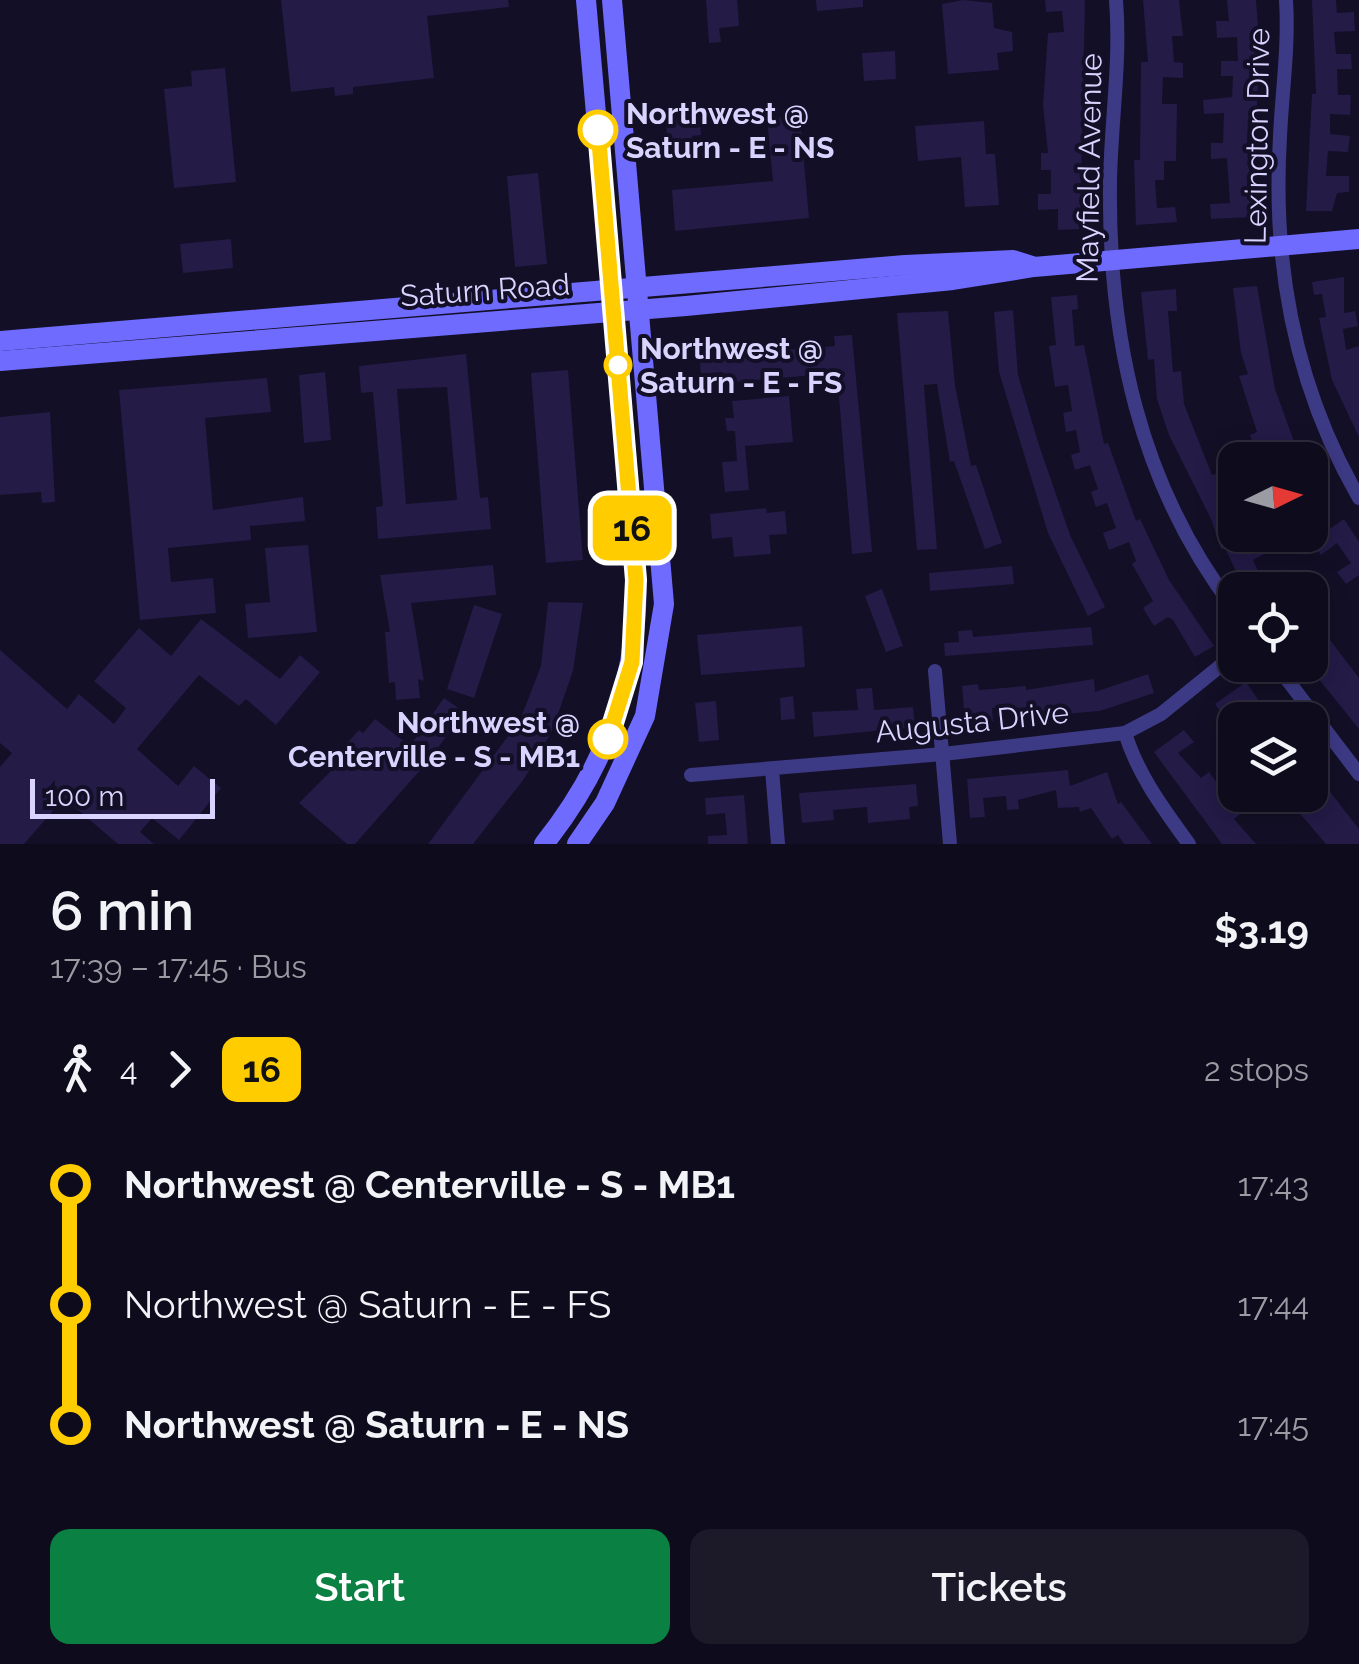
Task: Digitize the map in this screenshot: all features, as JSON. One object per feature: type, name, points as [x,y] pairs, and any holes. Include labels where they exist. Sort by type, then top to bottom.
[{"type":"main road","points":[[544,844],[592,773],[621,703],[632,662],[636,580],[586,0]]},
{"type":"main road","points":[[577,844],[605,803],[645,716],[660,648],[663,579],[612,0]]},
{"type":"main road","name":"Saturn Road","points":[[0,341],[952,280],[1034,267],[1359,239]]},
{"type":"main road","name":"Saturn Road","points":[[0,361],[279,326]]},
{"type":"main road","points":[[636,580],[663,579]]},
{"type":"street","name":"Mayfield Avenue","points":[[1116,0],[1118,65],[1110,179],[1110,262],[1129,392],[1140,433],[1181,527],[1218,584]]},
{"type":"street","name":"Lexington Drive","points":[[1286,0],[1280,136],[1282,244],[1297,358],[1334,454],[1359,498]]},
{"type":"street","name":"Augusta Drive","points":[[690,775],[943,754],[1125,732],[1160,714],[1218,668]]},
{"type":"street","points":[[935,672],[950,844]]},
{"type":"street","points":[[1289,682],[1359,774]]},
{"type":"street","points":[[1125,732],[1133,759],[1154,797],[1190,844]]},
{"type":"street","points":[[772,769],[778,844]]},
{"type":"building","points":[[281,0],[508,0],[509,7],[427,16],[434,78],[353,87],[353,94],[335,96],[334,87],[291,92]]},
{"type":"building","points":[[706,0],[737,0],[739,26],[719,28],[721,42],[709,43]]},
{"type":"building","points":[[816,0],[863,0],[863,7],[817,11]]},
{"type":"building","points":[[963,0],[992,3],[994,28],[1012,32],[1013,51],[997,53],[999,70],[948,74],[942,4]]},
{"type":"building","points":[[1045,0],[1085,0],[1080,229],[1058,230],[1058,209],[1038,210],[1038,194],[1051,194],[1051,170],[1041,170],[1041,153],[1048,153],[1043,105],[1048,33],[1064,32],[1062,11],[1046,12]]},
{"type":"building","points":[[1143,0],[1179,0],[1183,36],[1172,36],[1174,62],[1183,63],[1183,78],[1163,77],[1162,104],[1177,104],[1176,161],[1164,161],[1164,180],[1155,180],[1157,208],[1175,207],[1177,222],[1136,225],[1134,160],[1140,160],[1141,62],[1148,62]]},
{"type":"building","points":[[1227,0],[1256,0],[1260,53],[1256,119],[1248,119],[1247,143],[1253,217],[1211,219],[1210,204],[1230,203],[1227,158],[1211,159],[1211,143],[1223,143],[1224,113],[1204,114],[1203,100],[1232,97],[1233,76],[1221,76],[1221,61],[1238,61],[1237,37],[1217,38],[1216,21],[1229,21]]},
{"type":"building","points":[[1312,0],[1336,0],[1337,13],[1354,12],[1355,31],[1334,32],[1336,54],[1351,54],[1352,69],[1337,69],[1338,95],[1351,95],[1350,115],[1330,114],[1330,134],[1350,136],[1348,152],[1328,151],[1326,176],[1349,176],[1349,192],[1337,193],[1332,211],[1306,211],[1312,94],[1316,94]]},
{"type":"building","points":[[895,51],[896,79],[864,81],[862,53]]},
{"type":"building","points":[[225,68],[236,182],[174,188],[164,89],[192,86],[191,71]]},
{"type":"building","points":[[700,116],[701,135],[692,136],[693,148],[668,150],[666,119]]},
{"type":"building","points":[[800,116],[809,218],[675,231],[672,190],[773,181],[767,119]]},
{"type":"building","points":[[984,121],[986,154],[995,154],[999,205],[965,207],[961,157],[918,161],[915,126]]},
{"type":"building","points":[[538,173],[547,264],[515,267],[507,176]]},
{"type":"building","points":[[231,239],[233,268],[183,273],[180,244]]},
{"type":"building","points":[[1344,277],[1344,313],[1355,311],[1358,326],[1343,329],[1346,350],[1359,346],[1359,437],[1332,380],[1319,318],[1326,317],[1322,294],[1314,295],[1312,282]]},
{"type":"building","points":[[1257,286],[1275,389],[1294,442],[1252,442],[1250,435],[1257,432],[1239,376],[1248,374],[1241,353],[1233,288]]},
{"type":"building","points":[[1176,289],[1177,311],[1168,311],[1173,372],[1181,371],[1184,404],[1212,475],[1218,478],[1218,540],[1169,435],[1157,399],[1154,359],[1148,360],[1141,292]]},
{"type":"building","points":[[1077,295],[1078,309],[1072,310],[1075,346],[1084,345],[1104,444],[1108,443],[1136,521],[1140,519],[1169,580],[1214,646],[1195,657],[1173,620],[1168,617],[1154,626],[1143,608],[1153,601],[1132,564],[1136,561],[1129,542],[1109,550],[1103,533],[1116,528],[1107,503],[1096,507],[1091,492],[1098,489],[1090,465],[1075,470],[1071,455],[1080,452],[1076,430],[1066,432],[1063,413],[1072,411],[1068,385],[1055,387],[1049,346],[1056,345],[1051,297]]},
{"type":"building","points":[[1013,310],[1018,375],[1039,445],[1070,535],[1105,607],[1088,616],[1048,533],[999,372],[994,312]]},
{"type":"building","points":[[948,311],[955,385],[971,466],[976,465],[1002,543],[985,549],[954,461],[950,462],[937,384],[924,385],[937,549],[917,550],[897,313]]},
{"type":"building","points":[[852,335],[872,552],[852,554],[837,373],[732,382],[733,394],[724,395],[722,372],[701,374],[699,350],[706,336],[713,342],[733,341],[734,354],[835,346],[834,336]]},
{"type":"building","points":[[466,354],[480,498],[488,497],[491,529],[378,539],[376,507],[383,506],[373,392],[361,393],[359,366]],"holes":[[[447,387],[457,500],[406,504],[397,389]]]},
{"type":"building","points":[[568,370],[583,560],[546,563],[531,373]]},
{"type":"building","points":[[325,372],[331,440],[304,443],[299,375]]},
{"type":"building","points":[[267,378],[271,412],[205,418],[213,510],[303,497],[305,521],[250,526],[251,540],[168,548],[171,582],[213,578],[216,613],[140,620],[119,390]]},
{"type":"building","points":[[789,396],[793,442],[745,446],[749,490],[725,492],[722,462],[737,461],[735,431],[727,431],[725,418],[734,418],[732,401]]},
{"type":"building","points":[[50,412],[55,502],[42,503],[41,492],[0,495],[0,417]]},
{"type":"building","points":[[766,508],[767,513],[785,511],[787,534],[769,535],[771,554],[734,557],[732,537],[712,539],[710,514]]},
{"type":"building","points":[[1344,519],[1359,542],[1359,575],[1346,584],[1337,572],[1351,563],[1337,543],[1328,550],[1328,530]]},
{"type":"building","points":[[308,545],[317,632],[248,638],[245,604],[270,602],[265,548]]},
{"type":"building","points":[[1227,552],[1268,552],[1253,560],[1258,572],[1236,572]]},
{"type":"building","points":[[493,565],[496,595],[411,603],[424,681],[418,679],[420,698],[396,700],[395,682],[389,683],[385,632],[390,632],[380,575]]},
{"type":"building","points":[[1012,566],[1014,584],[930,591],[929,573]]},
{"type":"building","points":[[882,589],[903,646],[886,652],[865,596]]},
{"type":"building","points":[[548,602],[583,603],[573,671],[552,731],[524,779],[473,844],[428,844],[520,720],[541,666]]},
{"type":"building","points":[[474,605],[502,614],[474,698],[447,689]]},
{"type":"building","points":[[201,619],[280,679],[300,655],[320,672],[276,725],[246,699],[239,706],[199,675],[137,749],[178,786],[194,766],[221,788],[179,840],[152,818],[140,832],[154,844],[118,844],[64,798],[24,844],[0,844],[0,767],[12,753],[0,743],[0,650],[67,709],[79,694],[114,724],[126,708],[94,681],[139,628],[171,656]]},
{"type":"building","points":[[802,626],[805,667],[701,675],[697,635]]},
{"type":"building","points":[[1091,627],[1093,645],[945,656],[944,643],[959,642],[958,631],[972,630],[973,637]]},
{"type":"building","points":[[1328,637],[1359,678],[1359,729],[1321,682],[1328,682]]},
{"type":"building","points":[[1148,674],[1154,693],[1100,711],[1016,718],[1015,706],[992,708],[993,721],[965,724],[962,686],[978,684],[979,690],[1026,686],[1026,690],[1094,679],[1095,692]]},
{"type":"building","points":[[1246,682],[1260,702],[1218,702],[1218,708],[1215,704]]},
{"type":"building","points":[[872,688],[874,710],[913,707],[915,727],[814,737],[812,712],[858,710],[856,689]]},
{"type":"building","points":[[793,696],[795,719],[781,720],[780,698]]},
{"type":"building","points":[[444,698],[464,712],[429,760],[355,844],[347,844],[299,803],[331,771],[326,767],[359,730],[363,733],[375,719],[410,746]]},
{"type":"building","points":[[716,701],[719,740],[699,742],[695,703]]},
{"type":"building","points":[[1184,730],[1194,742],[1178,753],[1201,778],[1209,772],[1218,784],[1218,812],[1239,812],[1234,819],[1256,844],[1222,844],[1154,752]]},
{"type":"building","points":[[1068,770],[1070,786],[1107,772],[1118,804],[1121,802],[1152,844],[1124,844],[1118,835],[1112,839],[1091,808],[1080,812],[1079,807],[1058,808],[1056,790],[1018,800],[1019,809],[1007,810],[1006,796],[983,798],[985,817],[970,818],[967,779]]},
{"type":"building","points":[[916,784],[918,806],[909,807],[910,819],[868,823],[867,807],[833,810],[834,820],[802,823],[799,793]]},
{"type":"building","points":[[1328,789],[1359,829],[1359,844],[1326,844],[1299,812],[1328,812]]},
{"type":"building","points":[[744,795],[748,844],[708,844],[708,836],[727,835],[725,813],[706,815],[705,798]]},
{"type":"bus line","name":"16","points":[[598,130],[636,580],[632,662],[608,739]]},
{"type":"place","name":"Northwest @ Saturn - E - NS","points":[[598,130]]},
{"type":"place","name":"Northwest @ Saturn - E - FS","points":[[618,365]]},
{"type":"place","name":"Northwest @ Centerville - S - MB1","points":[[608,739]]}]
